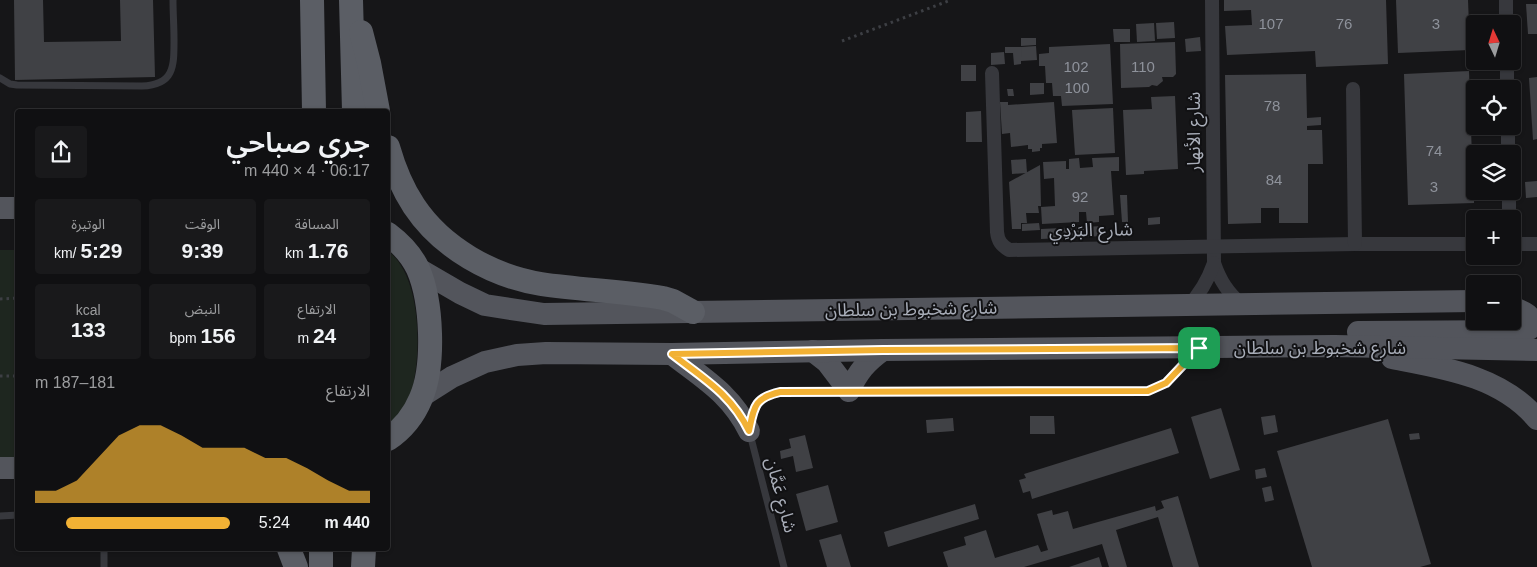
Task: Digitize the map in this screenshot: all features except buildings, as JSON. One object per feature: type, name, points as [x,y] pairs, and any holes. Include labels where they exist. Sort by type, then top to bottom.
[{"type":"highway","points":[[312,0],[314,109]]},
{"type":"highway","points":[[351,2],[354,109]]},
{"type":"highway","points":[[351,2],[364,43],[378,109]]},
{"type":"highway","points":[[302,109],[313,61]]},
{"type":"highway","points":[[390,154],[414,208],[433,230],[462,254],[496,271],[518,279],[540,284],[663,298],[673,301],[693,312]]},
{"type":"highway","points":[[390,233],[404,248],[418,268],[426,299],[430,332],[428,364],[422,396],[409,420],[390,438]]},
{"type":"highway","points":[[290,551],[296,567]]},
{"type":"highway","points":[[321,551],[321,567]]},
{"type":"highway","points":[[363,567],[364,551]]},
{"type":"main road","points":[[0,208],[15,208]]},
{"type":"main road","name":"شارع شخبوط بن سلطان","points":[[418,268],[460,293],[485,305],[544,314],[1466,301]]},
{"type":"main road","points":[[1521,301],[1537,301]]},
{"type":"main road","points":[[1232,347],[1251,340],[1290,332],[1522,331],[1529,329],[1532,321],[1531,317],[1521,311]]},
{"type":"main road","name":"شارع شخبوط بن سلطان","points":[[422,396],[452,377],[485,362],[518,355],[546,353],[672,354],[1335,346],[1537,350]]},
{"type":"main road","points":[[1335,346],[1466,374],[1491,384],[1516,398],[1537,419]]},
{"type":"main road","points":[[813,351],[826,362],[849,391],[856,376],[868,360],[883,350]]},
{"type":"main road","points":[[672,354],[722,393],[734,406],[749,431]]},
{"type":"main road","points":[[0,468],[15,468]]},
{"type":"street","name":"شارع الأنهار","points":[[1212,0],[1214,263],[1224,287],[1242,305]]},
{"type":"street","points":[[1506,0],[1506,15]]},
{"type":"street","name":"شارع البَرْدِي","points":[[992,74],[997,232],[998,240],[1002,246],[1009,250],[1466,244]]},
{"type":"street","points":[[1353,89],[1355,244]]},
{"type":"street","points":[[1521,244],[1537,244]]},
{"type":"street","name":"شارع الأنهار","points":[[1188,306],[1206,282],[1214,263]]},
{"type":"lane","points":[[0,78],[10,84],[17,85],[148,86],[160,82],[169,74],[174,63],[173,0]]},
{"type":"lane","points":[[749,431],[753,410],[758,403],[766,395],[780,392],[1148,391],[1166,383],[1199,348]]},
{"type":"lane","name":"شارع عَمَّان","points":[[749,431],[784,567]]},
{"type":"lane","points":[[0,516],[15,515]]},
{"type":"lane","points":[[104,551],[104,567]]},
{"type":"path","points":[[842,41],[951,0]]},
{"type":"path","points":[[0,298],[15,298]]},
{"type":"path","points":[[0,376],[15,376]]},
{"type":"shaded area","points":[[0,250],[15,250],[15,464],[0,464]]},
{"type":"shaded area","points":[[390,253],[399,262],[407,276],[416,311],[416,365],[412,395],[390,427]]},
{"type":"route","points":[[1199,348],[1166,383],[1148,391],[780,392],[766,395],[758,403],[753,410],[749,431],[734,406],[722,393],[672,354],[883,350],[1199,348]]}]
